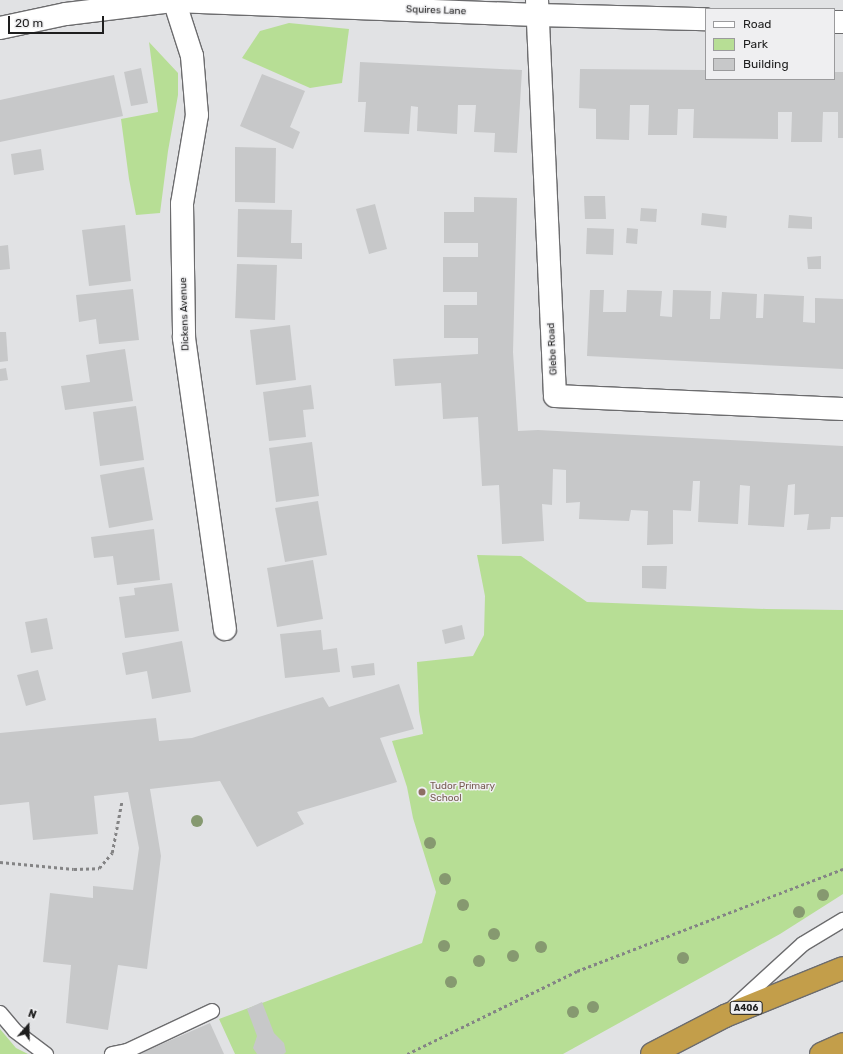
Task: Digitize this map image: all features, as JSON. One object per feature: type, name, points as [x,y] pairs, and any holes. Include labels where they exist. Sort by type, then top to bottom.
[{"type":"highway","name":"A406","points":[[652,1054],[725,1016],[843,968]]},
{"type":"highway","points":[[821,1054],[843,1044]]},
{"type":"street","name":"Squires Lane","points":[[0,28],[66,14],[174,1],[537,7],[705,18]]},
{"type":"street","name":"Dickens Avenue","points":[[174,1],[192,56],[196,115],[182,204],[184,338],[225,628]]},
{"type":"street","name":"Glebe Road","points":[[537,7],[555,396],[843,409]]},
{"type":"lane","points":[[725,1016],[803,944],[843,920]]},
{"type":"lane","points":[[112,1054],[127,1050],[212,1011]]},
{"type":"lane","points":[[0,1013],[15,1031],[46,1054]]},
{"type":"path","points":[[0,862],[74,869],[99,868],[112,853],[122,800]]},
{"type":"path","points":[[407,1054],[577,971],[843,869]]},
{"type":"green space","points":[[289,23],[349,29],[342,83],[310,88],[242,58],[260,31]]},
{"type":"green space","points":[[149,42],[178,73],[178,95],[168,151],[160,213],[136,215],[129,179],[121,119],[158,112]]},
{"type":"green space","points":[[477,555],[521,556],[587,602],[766,609],[843,610],[843,894],[780,934],[563,1054],[235,1054],[219,1019],[422,943],[436,892],[413,818],[407,787],[392,741],[423,734],[419,711],[417,662],[473,656],[484,635],[485,596]]},
{"type":"green space","points":[[0,1029],[16,1048],[28,1054],[0,1054]]},
{"type":"building","points":[[360,62],[522,70],[517,153],[494,152],[495,133],[474,132],[476,105],[458,105],[457,134],[417,131],[418,107],[411,106],[409,134],[364,132],[366,102],[358,102]]},
{"type":"building","points":[[141,68],[148,103],[131,106],[124,72]]},
{"type":"building","points":[[580,69],[705,70],[705,80],[835,80],[835,72],[843,72],[843,138],[838,138],[838,112],[823,112],[822,142],[791,142],[792,112],[778,112],[778,139],[693,138],[694,109],[678,109],[677,135],[648,135],[649,105],[630,105],[629,140],[596,139],[596,109],[579,108]]},
{"type":"building","points":[[262,74],[305,91],[290,127],[300,132],[293,149],[240,126]]},
{"type":"building","points":[[114,75],[123,116],[0,142],[0,100]]},
{"type":"building","points":[[235,147],[276,148],[275,203],[235,202]]},
{"type":"building","points":[[41,149],[44,170],[14,175],[11,154]]},
{"type":"building","points":[[584,196],[605,196],[606,219],[585,219]]},
{"type":"building","points":[[474,197],[517,198],[513,352],[518,431],[538,430],[843,446],[843,517],[831,517],[830,529],[807,530],[809,514],[794,515],[795,484],[788,485],[784,527],[748,525],[750,486],[740,485],[738,524],[698,522],[700,481],[693,481],[691,511],[673,510],[673,544],[647,545],[648,511],[631,510],[629,521],[579,519],[580,502],[566,503],[566,470],[553,469],[552,505],[542,504],[544,541],[502,544],[499,485],[482,486],[478,417],[443,419],[441,383],[395,386],[393,359],[478,354],[478,338],[444,338],[444,305],[477,305],[477,292],[443,292],[443,257],[478,257],[478,243],[444,243],[444,212],[474,212]]},
{"type":"building","points":[[375,204],[387,249],[369,254],[356,209]]},
{"type":"building","points":[[641,208],[657,209],[656,222],[640,221]]},
{"type":"building","points":[[238,209],[292,210],[291,243],[302,243],[302,259],[237,257]]},
{"type":"building","points":[[702,213],[727,216],[726,228],[701,225]]},
{"type":"building","points":[[789,215],[812,217],[812,229],[788,228]]},
{"type":"building","points":[[125,225],[131,281],[89,286],[82,230]]},
{"type":"building","points":[[587,228],[614,229],[613,255],[586,254]]},
{"type":"building","points":[[627,228],[638,229],[637,244],[626,243]]},
{"type":"building","points":[[8,245],[10,269],[0,270],[0,246]]},
{"type":"building","points":[[821,256],[821,269],[808,269],[807,257]]},
{"type":"building","points":[[237,264],[277,265],[275,320],[235,318]]},
{"type":"building","points":[[133,289],[139,340],[99,344],[96,319],[79,322],[76,295]]},
{"type":"building","points":[[590,290],[604,290],[603,312],[626,312],[627,290],[662,291],[660,316],[672,317],[673,290],[711,291],[710,319],[720,319],[722,292],[757,294],[756,318],[763,318],[764,294],[804,296],[803,322],[815,323],[815,298],[843,299],[843,369],[587,356]]},
{"type":"building","points":[[290,325],[296,380],[256,385],[250,330]]},
{"type":"building","points":[[0,332],[6,332],[8,361],[0,362]]},
{"type":"building","points":[[125,349],[133,401],[65,410],[61,386],[90,382],[86,355]]},
{"type":"building","points":[[6,368],[8,380],[0,381],[0,369]]},
{"type":"building","points":[[311,385],[314,409],[303,410],[306,437],[269,441],[263,392]]},
{"type":"building","points":[[136,406],[144,460],[100,466],[93,412]]},
{"type":"building","points":[[312,442],[319,496],[276,502],[269,448]]},
{"type":"building","points":[[144,467],[153,520],[109,528],[100,475]]},
{"type":"building","points":[[318,501],[327,555],[285,562],[275,508]]},
{"type":"building","points":[[154,529],[160,580],[117,585],[113,556],[94,558],[91,537]]},
{"type":"building","points":[[313,560],[323,619],[277,627],[267,568]]},
{"type":"building","points":[[642,566],[667,566],[666,589],[642,588]]},
{"type":"building","points":[[172,583],[179,631],[125,638],[119,597],[135,595],[134,588]]},
{"type":"building","points":[[47,618],[53,649],[31,653],[25,622]]},
{"type":"building","points":[[462,625],[465,639],[445,644],[442,630]]},
{"type":"building","points":[[321,630],[323,650],[337,648],[340,672],[285,678],[280,634]]},
{"type":"building","points":[[182,641],[191,692],[152,699],[147,671],[126,675],[122,653]]},
{"type":"building","points":[[374,663],[375,675],[353,678],[351,666]]},
{"type":"building","points":[[38,670],[46,700],[26,706],[17,675]]},
{"type":"building","points":[[399,684],[414,729],[380,738],[397,782],[297,812],[304,824],[257,847],[220,781],[150,789],[161,856],[147,969],[118,965],[108,1030],[66,1023],[71,965],[43,962],[50,893],[93,898],[93,886],[133,890],[139,848],[128,792],[94,796],[98,834],[33,840],[29,802],[0,805],[0,733],[156,718],[159,741],[192,738],[323,697],[329,707]]},
{"type":"building","points":[[262,1002],[274,1033],[284,1043],[286,1052],[284,1054],[257,1054],[253,1048],[257,1036],[247,1009]]},
{"type":"building","points":[[210,1023],[224,1054],[139,1054]]},
{"type":"place","name":"Tudor Primary School","points":[[422,792]]}]
